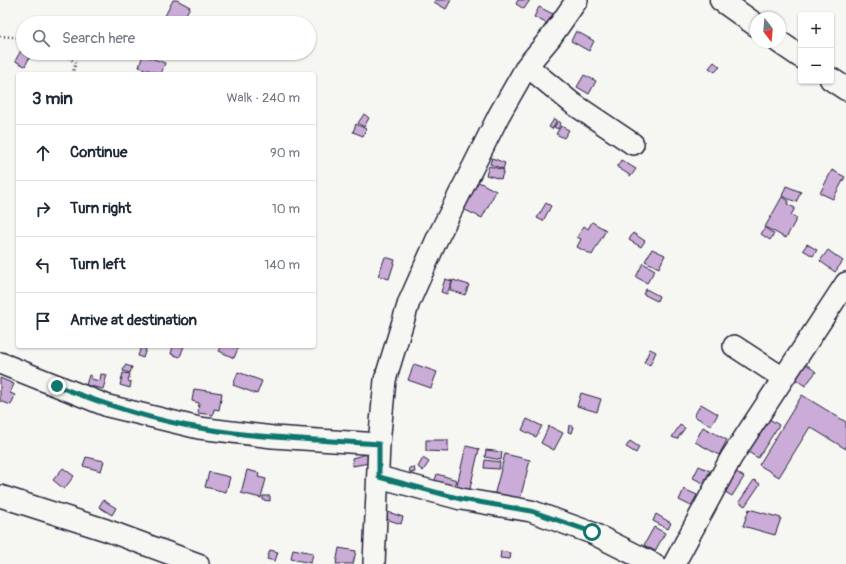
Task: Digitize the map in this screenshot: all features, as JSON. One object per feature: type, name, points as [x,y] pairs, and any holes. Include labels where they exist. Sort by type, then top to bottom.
[{"type":"highway","points":[[721,0],[750,21]]},
{"type":"highway","points":[[786,47],[798,55]]},
{"type":"highway","points":[[834,81],[846,89]]},
{"type":"street","points":[[374,564],[379,477],[379,444],[385,380],[410,302],[437,239],[499,115],[527,66],[552,37],[577,0]]},
{"type":"street","points":[[527,66],[572,103],[633,144]]},
{"type":"street","points":[[674,564],[731,458],[846,283]]},
{"type":"street","points":[[734,346],[783,378]]},
{"type":"street","points":[[0,363],[108,406],[199,428],[273,437],[379,444]]},
{"type":"street","points":[[379,477],[461,499],[531,511],[592,532],[654,564]]},
{"type":"street","points":[[0,496],[106,530],[198,564]]},
{"type":"path","points":[[0,36],[16,37]]},
{"type":"path","points":[[72,60],[76,63],[73,72]]},
{"type":"building","points":[[173,0],[177,0],[190,7],[185,16],[165,16]]},
{"type":"building","points":[[435,0],[451,0],[446,9],[434,2]]},
{"type":"building","points":[[518,0],[530,0],[524,9],[516,4]]},
{"type":"building","points":[[539,7],[553,14],[548,24],[534,17]]},
{"type":"building","points":[[576,31],[594,41],[589,51],[571,41]]},
{"type":"building","points":[[16,59],[28,60],[25,66],[15,61]]},
{"type":"building","points":[[141,60],[157,60],[165,63],[162,72],[155,72],[139,67]]},
{"type":"building","points":[[714,62],[720,67],[715,72],[709,68]]},
{"type":"building","points":[[584,75],[596,81],[589,94],[577,87]]},
{"type":"building","points":[[364,114],[369,118],[364,127],[358,123]]},
{"type":"building","points":[[554,119],[557,120],[552,129],[549,127]]},
{"type":"building","points":[[558,121],[561,123],[558,129],[554,127]]},
{"type":"building","points":[[356,124],[366,129],[363,136],[353,132]]},
{"type":"building","points":[[561,126],[569,130],[564,138],[556,134]]},
{"type":"building","points":[[492,158],[505,163],[503,169],[490,164]]},
{"type":"building","points":[[621,160],[636,169],[631,176],[617,167]]},
{"type":"building","points":[[489,166],[504,170],[501,179],[486,175]]},
{"type":"building","points":[[832,170],[845,177],[833,199],[820,193]]},
{"type":"building","points":[[477,181],[496,191],[482,218],[463,209]]},
{"type":"building","points":[[786,186],[801,192],[796,202],[782,196]]},
{"type":"building","points":[[782,197],[789,201],[787,204],[795,208],[791,215],[797,218],[786,238],[765,227]]},
{"type":"building","points":[[546,203],[551,206],[543,221],[537,218]]},
{"type":"building","points":[[592,222],[606,230],[592,255],[577,247],[581,239],[577,237],[584,226],[588,229]]},
{"type":"building","points":[[765,228],[774,234],[770,240],[761,234]]},
{"type":"building","points":[[633,233],[645,241],[641,247],[629,240]]},
{"type":"building","points":[[807,244],[817,250],[813,256],[803,250]]},
{"type":"building","points":[[652,249],[665,255],[659,268],[645,261]]},
{"type":"building","points":[[828,250],[843,261],[835,272],[820,261]]},
{"type":"building","points":[[385,257],[395,260],[389,279],[378,276]]},
{"type":"building","points":[[643,263],[655,270],[647,283],[636,277]]},
{"type":"building","points":[[445,279],[452,281],[447,294],[441,292]]},
{"type":"building","points":[[453,280],[469,285],[465,295],[450,290]]},
{"type":"building","points":[[646,289],[659,296],[657,301],[643,294]]},
{"type":"building","points":[[141,348],[146,349],[143,358],[138,356]]},
{"type":"building","points":[[172,348],[183,348],[180,357],[171,354]]},
{"type":"building","points":[[221,348],[238,348],[234,358],[219,351]]},
{"type":"building","points":[[650,349],[656,352],[650,365],[644,363]]},
{"type":"building","points":[[414,364],[437,372],[431,388],[408,380]]},
{"type":"building","points":[[806,364],[816,372],[805,386],[794,378]]},
{"type":"building","points":[[125,365],[132,367],[130,373],[123,371]]},
{"type":"building","points":[[238,372],[262,381],[257,394],[233,385]]},
{"type":"building","points":[[123,373],[130,374],[128,381],[131,382],[130,388],[120,385]]},
{"type":"building","points":[[101,374],[107,375],[103,389],[86,385],[89,375],[92,376],[91,379],[100,381]]},
{"type":"building","points":[[0,378],[14,384],[10,393],[15,395],[11,405],[0,401]]},
{"type":"building","points":[[194,389],[222,393],[219,410],[214,409],[213,415],[198,413],[199,403],[192,401]]},
{"type":"building","points":[[581,393],[601,399],[597,412],[577,406]]},
{"type":"building","points":[[802,395],[846,422],[846,449],[810,427],[779,477],[759,465]]},
{"type":"building","points":[[701,404],[718,414],[711,426],[694,416]]},
{"type":"building","points":[[766,417],[779,425],[758,458],[745,450]]},
{"type":"building","points":[[527,419],[542,426],[536,437],[522,430]]},
{"type":"building","points":[[569,425],[574,427],[572,433],[568,432]]},
{"type":"building","points":[[680,425],[685,428],[677,439],[672,437]]},
{"type":"building","points":[[549,426],[563,433],[554,450],[541,443]]},
{"type":"building","points":[[703,427],[727,440],[719,455],[695,442]]},
{"type":"building","points":[[426,440],[448,440],[448,452],[426,451]]},
{"type":"building","points":[[630,441],[639,447],[636,453],[626,447]]},
{"type":"building","points":[[466,446],[479,449],[468,497],[455,494]]},
{"type":"building","points":[[486,450],[502,452],[501,460],[485,457]]},
{"type":"building","points":[[367,454],[369,463],[353,466],[352,458]]},
{"type":"building","points":[[505,454],[530,460],[519,503],[494,496]]},
{"type":"building","points":[[86,457],[104,461],[101,471],[83,466]]},
{"type":"building","points":[[423,458],[429,462],[423,471],[418,467]]},
{"type":"building","points":[[485,460],[500,462],[499,469],[484,468]]},
{"type":"building","points":[[699,466],[710,471],[703,483],[693,478]]},
{"type":"building","points":[[414,467],[415,472],[410,473],[409,468]]},
{"type":"building","points":[[63,468],[74,476],[64,489],[53,480]]},
{"type":"building","points":[[247,470],[259,473],[258,477],[266,479],[261,498],[241,493]]},
{"type":"building","points":[[735,471],[744,477],[732,496],[722,490]]},
{"type":"building","points":[[209,472],[230,477],[226,492],[205,487]]},
{"type":"building","points":[[437,474],[457,480],[453,492],[433,486]]},
{"type":"building","points":[[754,480],[760,484],[745,506],[739,502]]},
{"type":"building","points":[[684,489],[697,495],[691,506],[679,500]]},
{"type":"building","points":[[263,496],[270,496],[270,501],[263,500]]},
{"type":"building","points":[[103,500],[116,508],[112,515],[99,507]]},
{"type":"building","points":[[749,509],[781,518],[775,535],[743,526]]},
{"type":"building","points":[[388,512],[403,517],[401,524],[386,519]]},
{"type":"building","points":[[656,514],[671,523],[668,529],[653,521]]},
{"type":"building","points":[[654,527],[665,533],[655,551],[644,545]]},
{"type":"building","points":[[339,548],[356,551],[353,564],[336,564]]},
{"type":"building","points":[[293,549],[313,553],[311,563],[291,559]]},
{"type":"building","points":[[270,550],[278,552],[275,561],[267,559]]},
{"type":"building","points":[[501,551],[511,553],[510,559],[500,558]]},
{"type":"route","points":[[57,386],[108,406],[199,428],[273,437],[379,444],[379,477],[461,499],[531,511],[592,532]]}]
